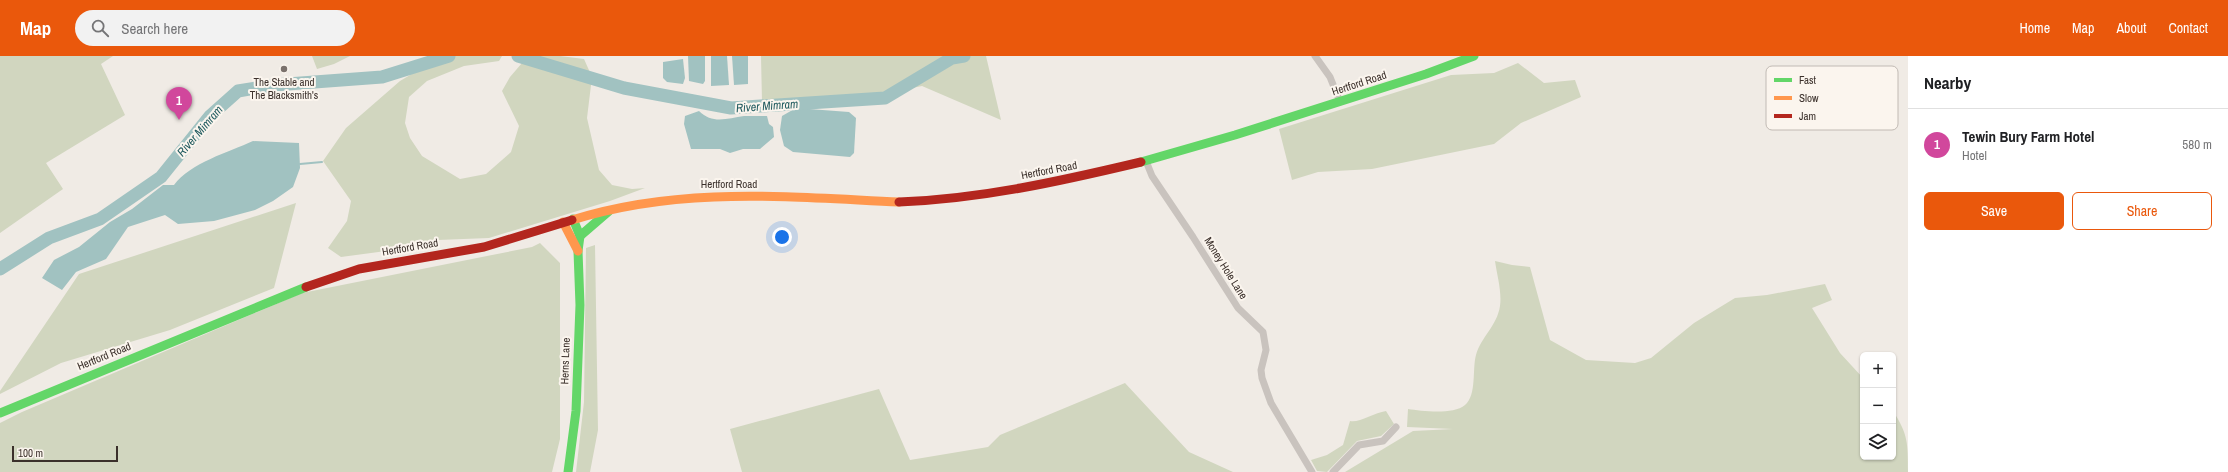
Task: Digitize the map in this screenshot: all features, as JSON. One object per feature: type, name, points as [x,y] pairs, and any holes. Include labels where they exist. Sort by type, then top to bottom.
[{"type":"main road","name":"Hertford Road","points":[[0,413],[304,286],[359,269],[484,247],[612,208],[690,197],[733,195],[900,202],[981,195],[1055,182],[1146,161],[1340,102],[1426,74],[1474,56]]},
{"type":"main road","points":[[580,236],[612,208]]},
{"type":"main road","name":"Herns Lane","points":[[568,472],[576,411],[580,305],[578,251],[580,236],[573,219]]},
{"type":"main road","name":"Herns Lane","points":[[563,222],[578,251]]},
{"type":"street","points":[[1315,56],[1330,78],[1340,102]]},
{"type":"street","name":"Money Hole Lane","points":[[1146,161],[1152,176],[1194,237],[1238,308],[1263,332],[1266,350],[1262,378],[1271,403],[1312,472]]},
{"type":"street","points":[[1333,472],[1359,445],[1383,440],[1396,427]]},
{"type":"green space","points":[[0,56],[113,56],[101,64],[125,115],[46,163],[63,189],[0,233]]},
{"type":"green space","points":[[312,56],[350,56],[334,64],[317,69]]},
{"type":"green space","points":[[442,56],[502,56],[499,61],[464,66],[427,81],[409,97],[405,123],[410,138],[422,156],[460,179],[486,174],[511,152],[519,126],[502,91],[510,77],[528,56],[560,56],[584,59],[592,77],[587,118],[599,170],[612,185],[632,189],[645,188],[610,201],[489,238],[438,240],[416,247],[341,257],[328,248],[347,221],[351,201],[323,161],[346,128],[400,81]]},
{"type":"green space","points":[[761,56],[986,56],[1001,120],[922,86],[867,97],[762,102]]},
{"type":"green space","points":[[1518,63],[1544,83],[1575,80],[1581,97],[1521,123],[1494,144],[1372,169],[1318,172],[1292,180],[1279,129],[1451,75],[1494,73]]},
{"type":"green space","points":[[296,203],[274,288],[170,330],[61,363],[0,394],[0,391],[79,274]]},
{"type":"green space","points":[[540,243],[560,263],[560,439],[552,472],[0,472],[0,423],[22,412],[302,293],[532,247]]},
{"type":"green space","points":[[595,245],[598,430],[590,472],[576,472],[584,402],[586,248]]},
{"type":"green space","points":[[1495,261],[1530,267],[1550,340],[1586,360],[1635,363],[1651,358],[1694,323],[1735,298],[1767,295],[1825,284],[1832,300],[1812,308],[1840,353],[1860,375],[1860,460],[1896,460],[1896,416],[1902,426],[1906,439],[1908,472],[1345,472],[1413,431],[1453,429],[1407,427],[1408,409],[1429,411],[1453,410],[1460,408],[1469,401],[1473,388],[1476,355],[1481,343],[1496,320],[1500,306],[1500,289]]},
{"type":"green space","points":[[1125,383],[1189,452],[1233,472],[742,472],[730,429],[879,389],[910,460],[988,447],[1000,435]]},
{"type":"green space","points":[[1386,411],[1394,424],[1381,436],[1357,441],[1327,472],[1317,471],[1311,460],[1327,455],[1343,445],[1350,421],[1358,421]]},
{"type":"water","points":[[688,56],[705,56],[705,81],[703,84],[689,81]]},
{"type":"water","points":[[711,56],[727,56],[729,85],[711,86]]},
{"type":"water","points":[[732,56],[748,56],[748,84],[734,85]]},
{"type":"water","points":[[683,59],[685,78],[683,84],[667,82],[663,78],[663,62]]},
{"type":"water","points":[[796,108],[849,112],[856,118],[854,153],[850,157],[793,152],[784,146],[780,130],[782,116]]},
{"type":"water","points":[[699,111],[710,118],[721,120],[744,116],[767,116],[769,124],[773,127],[774,137],[760,149],[743,149],[730,153],[720,149],[691,149],[684,124],[685,116]]},
{"type":"water","points":[[253,141],[299,143],[300,168],[293,187],[273,201],[255,210],[214,221],[178,224],[165,215],[128,227],[106,259],[76,272],[62,290],[42,278],[54,260],[79,247],[110,222],[132,209],[163,185],[174,185],[181,177],[200,164]]},
{"type":"waterway","name":"River Mimram","points":[[0,269],[49,238],[100,219],[161,177],[210,116],[238,91],[274,85],[382,77],[449,56]]},
{"type":"waterway","name":"River Mimram","points":[[518,56],[624,88],[731,108],[885,98],[952,58],[964,56]]},
{"type":"waterway","points":[[300,164],[322,162]]},
{"type":"traffic: fast","points":[[1141,162],[1235,135],[1426,74],[1474,56]]},
{"type":"traffic: fast","points":[[580,236],[609,211]]},
{"type":"traffic: fast","points":[[568,472],[576,411],[580,305],[578,251],[580,236],[573,219]]},
{"type":"traffic: fast","points":[[0,413],[306,287]]},
{"type":"traffic: slow","points":[[572,220],[612,209],[653,202],[693,198],[734,196],[899,202]]},
{"type":"traffic: slow","points":[[563,222],[578,251]]},
{"type":"traffic: jam","points":[[899,202],[991,193],[1081,176],[1141,162]]},
{"type":"traffic: jam","points":[[306,287],[359,269],[484,247],[572,220]]},
{"type":"place","name":"The Stable and The Blacksmith's","points":[[284,69]]},
{"type":"place","name":"Tewin Bury Farm Hotel","points":[[179,120]]}]
